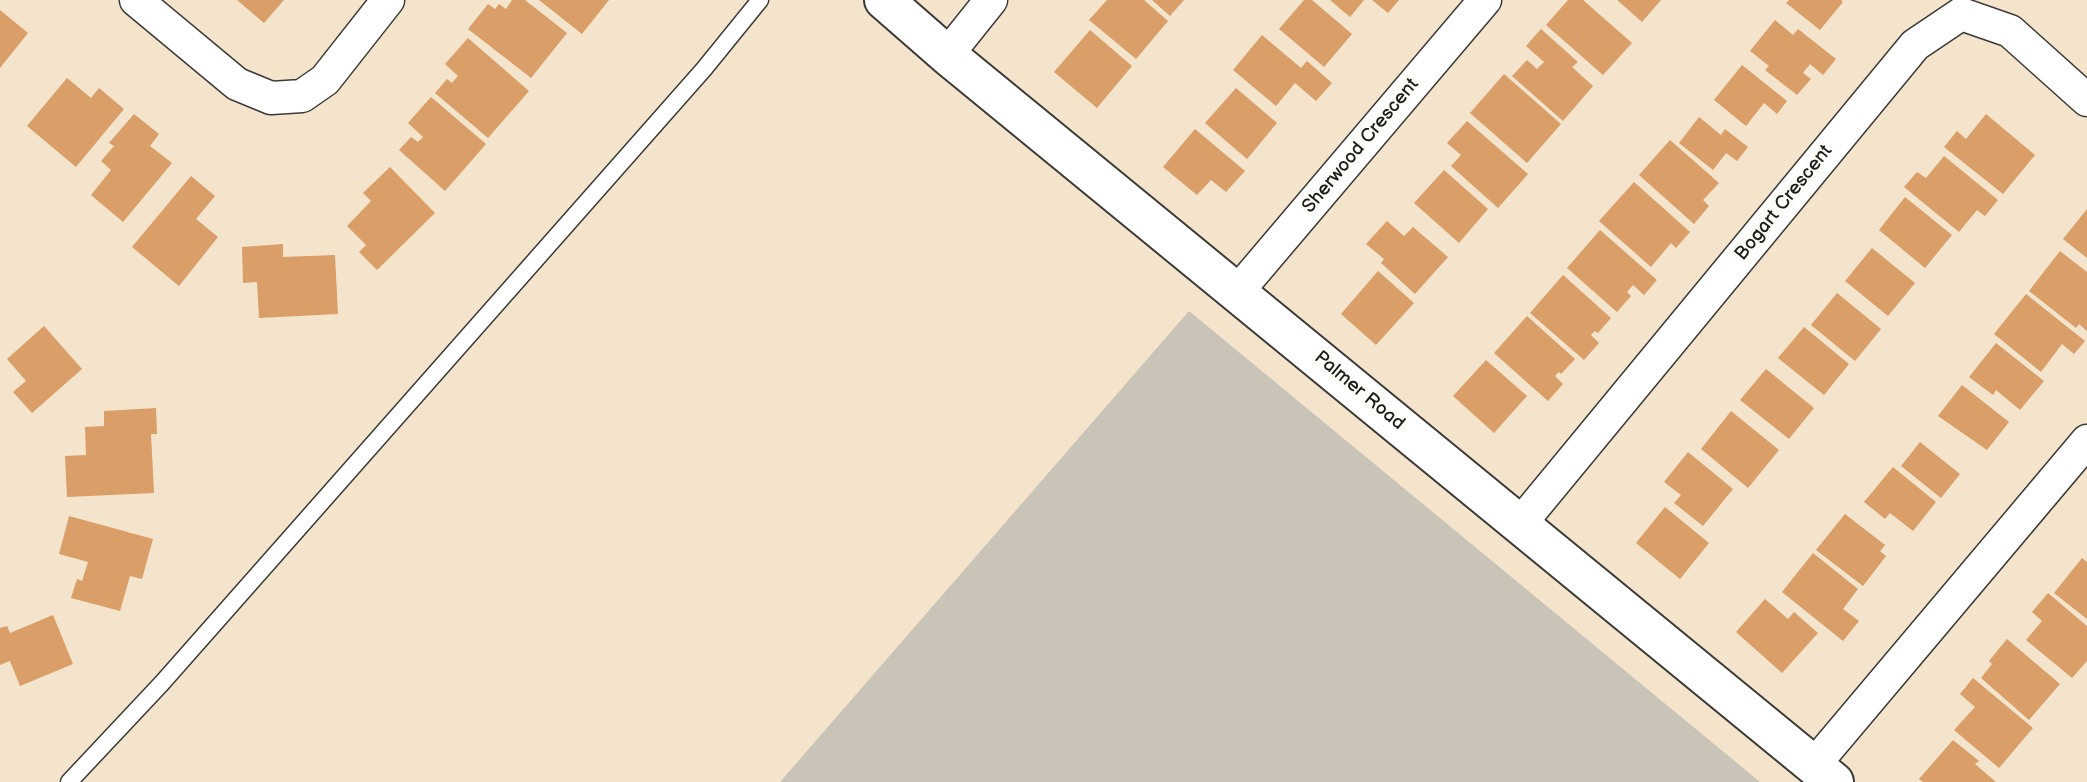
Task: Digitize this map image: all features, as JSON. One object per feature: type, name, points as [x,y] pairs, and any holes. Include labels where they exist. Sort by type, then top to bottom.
[{"type":"street","points":[[136,0],[237,83],[271,98],[302,96],[325,80],[388,0]]},
{"type":"street","name":"Palmer Road","points":[[884,0],[947,55],[1824,774]]},
{"type":"street","points":[[947,55],[991,0]]},
{"type":"street","name":"Sherwood Crescent","points":[[1238,291],[1485,0]]},
{"type":"street","name":"Bogart Crescent","points":[[1520,524],[1915,45],[1961,14],[2010,31],[2087,100]]},
{"type":"street","points":[[1824,774],[2087,442]]},
{"type":"lane","points":[[69,782],[217,620],[704,69],[760,0]]},
{"type":"shaded area","points":[[1189,311],[1760,782],[780,782]]},
{"type":"building","points":[[237,0],[284,0],[264,23]]},
{"type":"building","points":[[512,0],[525,0],[567,33],[531,78],[468,29],[488,4],[495,9],[499,4],[506,9]]},
{"type":"building","points":[[539,0],[609,0],[582,34]]},
{"type":"building","points":[[1107,0],[1144,0],[1168,21],[1136,59],[1089,20]]},
{"type":"building","points":[[1152,0],[1184,0],[1170,16]]},
{"type":"building","points":[[1304,0],[1312,0],[1352,34],[1324,67],[1279,29]]},
{"type":"building","points":[[1330,0],[1364,0],[1350,17]]},
{"type":"building","points":[[1372,0],[1399,0],[1388,13]]},
{"type":"building","points":[[1568,0],[1583,0],[1632,43],[1603,75],[1546,25]]},
{"type":"building","points":[[1617,0],[1661,0],[1642,22]]},
{"type":"building","points":[[1789,0],[1843,2],[1820,30],[1786,3]]},
{"type":"building","points":[[0,10],[28,33],[0,68]]},
{"type":"building","points":[[1775,20],[1793,35],[1798,29],[1836,59],[1823,75],[1810,64],[1803,73],[1811,79],[1797,95],[1765,70],[1769,66],[1750,51]]},
{"type":"building","points":[[1541,29],[1578,62],[1572,67],[1593,86],[1563,121],[1512,76],[1527,60],[1537,69],[1544,62],[1526,46]]},
{"type":"building","points":[[1090,30],[1132,66],[1097,108],[1054,72]]},
{"type":"building","points":[[1262,35],[1301,68],[1307,61],[1332,83],[1316,101],[1295,83],[1276,106],[1233,70]]},
{"type":"building","points":[[468,38],[529,91],[488,138],[435,93],[447,79],[452,83],[458,76],[445,64]]},
{"type":"building","points":[[1742,65],[1787,101],[1777,114],[1764,103],[1746,126],[1714,100]]},
{"type":"building","points":[[1504,74],[1561,124],[1527,163],[1470,113]]},
{"type":"building","points":[[67,78],[91,98],[99,88],[124,109],[76,167],[27,126]]},
{"type":"building","points":[[1236,88],[1277,123],[1247,159],[1205,123]]},
{"type":"building","points":[[431,97],[486,144],[445,191],[399,150],[411,137],[418,142],[423,137],[408,123]]},
{"type":"building","points":[[134,114],[159,134],[150,146],[172,163],[123,222],[91,195],[111,170],[101,161],[114,146],[109,143]]},
{"type":"building","points":[[1986,114],[2035,155],[2003,194],[1944,147],[1957,131],[1966,139]]},
{"type":"building","points":[[1699,117],[1721,135],[1725,129],[1748,147],[1737,161],[1726,153],[1713,170],[1679,143]]},
{"type":"building","points":[[1467,121],[1528,174],[1498,208],[1451,166],[1461,155],[1447,143]]},
{"type":"building","points":[[1195,129],[1245,171],[1226,192],[1211,180],[1197,195],[1163,167]]},
{"type":"building","points":[[1670,140],[1719,183],[1703,200],[1709,206],[1694,224],[1639,175]]},
{"type":"building","points":[[1944,156],[1998,200],[1985,216],[1977,210],[1959,232],[1904,187],[1917,172],[1926,178]]},
{"type":"building","points":[[390,167],[435,213],[377,270],[359,252],[366,245],[347,226],[371,201],[363,193]]},
{"type":"building","points":[[1444,170],[1488,209],[1459,243],[1414,203]]},
{"type":"building","points":[[191,176],[215,196],[196,219],[218,237],[179,286],[132,247]]},
{"type":"building","points":[[1634,182],[1690,232],[1676,248],[1671,243],[1651,267],[1599,221]]},
{"type":"building","points":[[1905,197],[1952,235],[1925,268],[1879,230]]},
{"type":"building","points":[[2087,209],[2087,258],[2063,239]]},
{"type":"building","points":[[1387,221],[1404,236],[1413,227],[1448,257],[1415,294],[1381,263],[1384,259],[1366,244]]},
{"type":"building","points":[[1600,230],[1657,280],[1644,295],[1633,285],[1627,292],[1631,296],[1617,312],[1567,268]]},
{"type":"building","points":[[283,244],[283,257],[335,255],[338,314],[259,318],[257,282],[243,283],[242,247]]},
{"type":"building","points":[[1872,248],[1915,283],[1888,316],[1845,281]]},
{"type":"building","points":[[2060,251],[2087,272],[2087,331],[2079,324],[2076,328],[2029,291]]},
{"type":"building","points":[[1378,271],[1414,303],[1376,345],[1341,314]]},
{"type":"building","points":[[1563,275],[1611,318],[1598,333],[1595,331],[1591,335],[1599,343],[1584,360],[1530,313]]},
{"type":"building","points":[[1837,293],[1881,329],[1855,361],[1811,325]]},
{"type":"building","points":[[2026,294],[2085,341],[2074,354],[2062,344],[2041,372],[1994,334]]},
{"type":"building","points":[[1527,316],[1575,359],[1561,374],[1559,372],[1555,376],[1563,384],[1548,401],[1494,353]]},
{"type":"building","points":[[44,326],[82,369],[32,413],[13,392],[26,381],[7,359]]},
{"type":"building","points":[[1804,327],[1849,364],[1824,395],[1778,358]]},
{"type":"building","points":[[1996,343],[2044,381],[2020,410],[1996,390],[1993,395],[1969,377]]},
{"type":"building","points":[[1486,360],[1527,396],[1494,433],[1453,396]]},
{"type":"building","points":[[1766,369],[1814,408],[1789,439],[1740,400]]},
{"type":"building","points":[[1962,385],[2009,422],[1987,450],[1938,416]]},
{"type":"building","points":[[156,408],[157,434],[151,434],[154,493],[67,497],[65,456],[86,455],[85,427],[104,426],[104,411]]},
{"type":"building","points":[[1731,411],[1779,450],[1748,488],[1701,449]]},
{"type":"building","points":[[1920,442],[1960,474],[1941,498],[1901,466]]},
{"type":"building","points":[[1688,452],[1733,489],[1703,526],[1674,503],[1681,495],[1664,482]]},
{"type":"building","points":[[1893,467],[1936,502],[1913,531],[1890,513],[1885,519],[1864,502]]},
{"type":"building","points":[[1665,507],[1709,543],[1680,579],[1636,543]]},
{"type":"building","points":[[1845,514],[1885,545],[1880,551],[1886,556],[1863,586],[1816,550]]},
{"type":"building","points":[[69,516],[153,539],[142,579],[130,576],[120,611],[71,598],[77,579],[82,581],[88,562],[59,554]]},
{"type":"building","points":[[1813,553],[1858,589],[1843,609],[1859,621],[1843,641],[1782,592]]},
{"type":"building","points":[[2082,558],[2087,562],[2087,619],[2054,593]]},
{"type":"building","points":[[2048,593],[2087,626],[2087,661],[2072,678],[2026,640],[2042,621],[2032,612]]},
{"type":"building","points":[[1765,599],[1788,619],[1794,612],[1818,633],[1782,673],[1736,632]]},
{"type":"building","points":[[53,615],[73,664],[20,686],[10,661],[0,665],[0,628],[7,626],[10,633]]},
{"type":"building","points":[[2007,639],[2060,684],[2029,720],[1981,678],[1992,664],[1989,661]]},
{"type":"building","points":[[1973,678],[2033,728],[1999,768],[1954,730],[1975,707],[1960,694]]},
{"type":"building","points":[[1953,740],[1979,761],[1975,764],[1996,782],[1923,782],[1919,779]]}]
